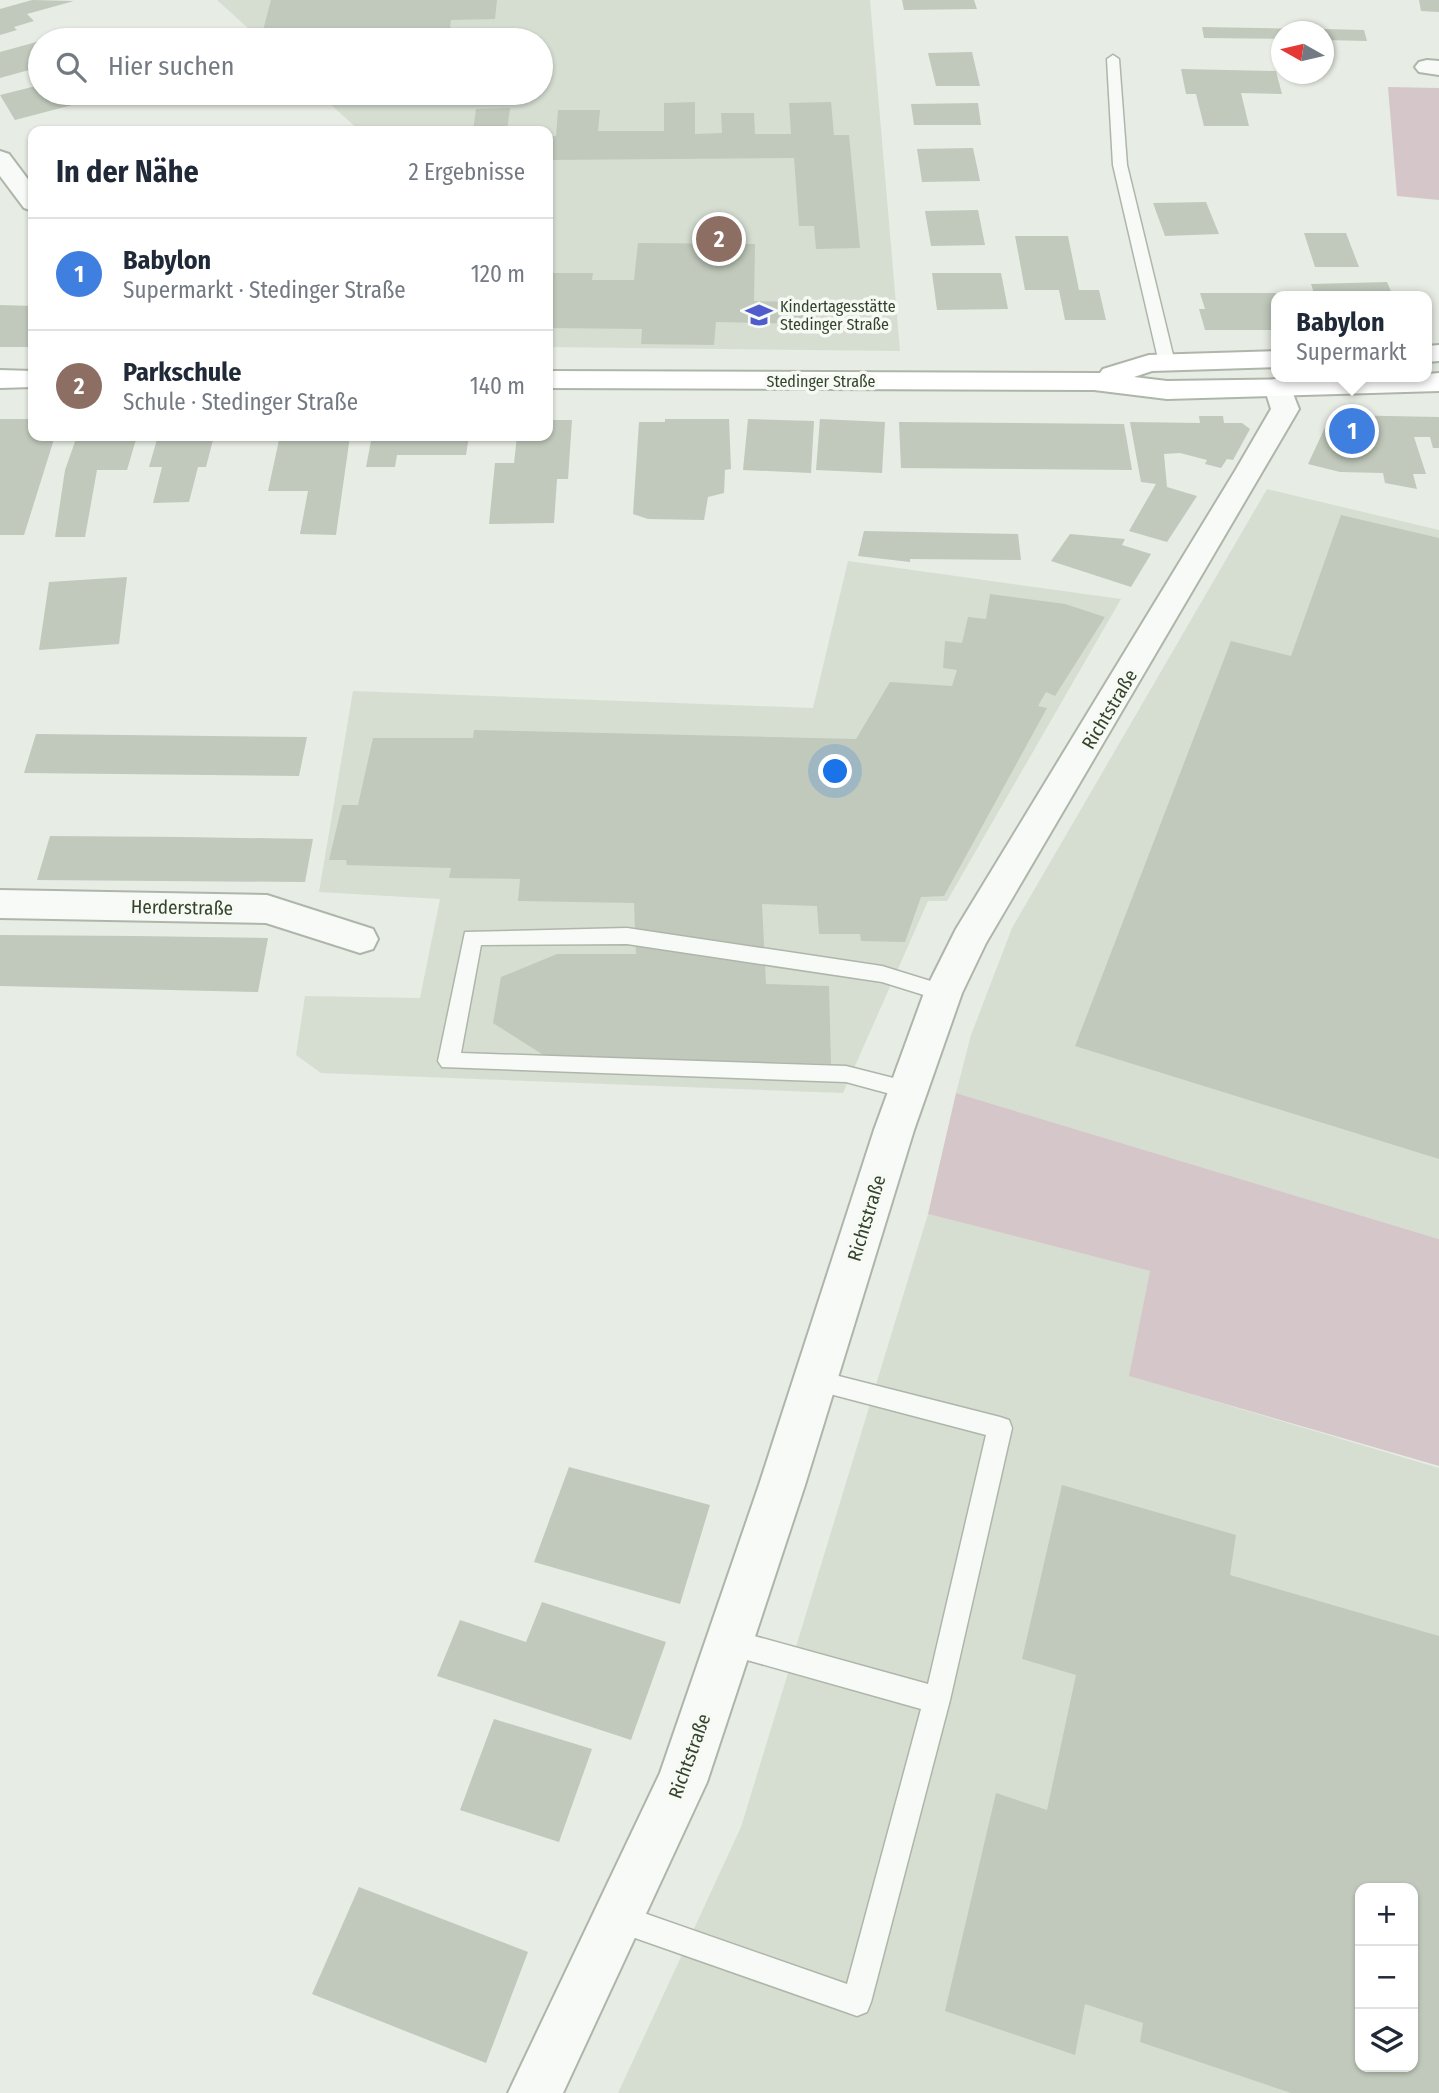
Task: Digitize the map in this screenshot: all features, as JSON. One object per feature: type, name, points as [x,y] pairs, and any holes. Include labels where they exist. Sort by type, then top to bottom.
[{"type":"main road","name":"Stedinger Straße","points":[[1094,381],[1149,363],[1271,369]]},
{"type":"main road","name":"Stedinger Straße","points":[[553,380],[1094,381],[1167,390],[1271,370]]},
{"type":"main road","points":[[0,379],[28,379]]},
{"type":"street","points":[[0,159],[28,196]]},
{"type":"street","name":"Richtstraße","points":[[535,2093],[682,1782],[943,993],[969,939],[1250,471],[1285,408],[1278,382]]},
{"type":"street","name":"Herderstraße","points":[[0,904],[267,909],[360,939]]},
{"type":"lane","points":[[1113,59],[1115,125],[1121,167],[1161,326],[1167,363]]},
{"type":"lane","points":[[909,1090],[846,1074],[449,1061],[472,937],[627,936],[882,974],[943,993]]},
{"type":"lane","points":[[618,1918],[857,2002],[937,1700],[1000,1429],[815,1381]]},
{"type":"lane","points":[[729,1642],[937,1700]]},
{"type":"shaded area","points":[[217,0],[870,0],[900,351],[553,347],[553,126],[354,126],[331,105],[553,105],[553,28],[248,28]]},
{"type":"shaded area","points":[[1388,87],[1439,88],[1439,200],[1397,196]]},
{"type":"shaded area","points":[[1267,489],[1439,530],[1439,1239],[956,1093],[971,1035],[1012,928]]},
{"type":"shaded area","points":[[848,561],[1121,599],[947,901],[928,901],[843,1093],[321,1073],[296,1055],[305,996],[420,998],[440,899],[319,892],[353,691],[813,708]]},
{"type":"shaded area","points":[[956,1093],[1439,1239],[1439,1466],[1129,1376],[1150,1271],[928,1214]]},
{"type":"shaded area","points":[[928,1214],[1150,1271],[1130,1376],[1439,1468],[1439,2093],[618,2093],[741,1827]]},
{"type":"building","points":[[32,0],[74,1],[27,14],[34,21],[0,35],[0,9]]},
{"type":"building","points":[[271,0],[497,0],[495,19],[451,20],[450,28],[264,28]]},
{"type":"building","points":[[902,0],[974,0],[977,9],[904,10]]},
{"type":"building","points":[[1419,0],[1439,0],[1439,12],[1421,11]]},
{"type":"building","points":[[1202,27],[1271,28],[1271,39],[1204,38]]},
{"type":"building","points":[[1334,29],[1364,30],[1367,41],[1334,40]]},
{"type":"building","points":[[28,44],[28,70],[0,78],[0,52]]},
{"type":"building","points":[[972,52],[980,86],[936,86],[928,53]]},
{"type":"building","points":[[1181,69],[1271,71],[1271,84],[1279,84],[1282,94],[1241,93],[1249,126],[1204,126],[1196,94],[1186,94]]},
{"type":"building","points":[[28,88],[28,105],[72,105],[15,120],[0,95]]},
{"type":"building","points":[[695,102],[695,134],[722,133],[721,113],[754,113],[755,134],[791,134],[789,103],[831,102],[834,135],[849,135],[860,248],[816,249],[814,226],[799,226],[794,158],[553,160],[553,136],[556,136],[558,110],[600,110],[598,131],[664,131],[664,103]]},
{"type":"building","points":[[978,103],[981,125],[914,125],[911,104]]},
{"type":"building","points":[[510,108],[508,126],[474,126],[476,109]]},
{"type":"building","points":[[973,148],[980,181],[922,182],[917,149]]},
{"type":"building","points":[[1206,202],[1219,234],[1165,236],[1153,203]]},
{"type":"building","points":[[978,210],[985,245],[931,246],[925,211]]},
{"type":"building","points":[[1304,233],[1346,233],[1359,267],[1315,267]]},
{"type":"building","points":[[1015,236],[1068,236],[1079,290],[1099,290],[1106,320],[1065,320],[1059,290],[1025,290]]},
{"type":"building","points":[[638,243],[755,244],[754,301],[805,302],[805,324],[716,322],[714,345],[641,344],[642,329],[553,328],[553,273],[593,273],[592,280],[634,280]]},
{"type":"building","points":[[932,273],[1001,273],[1008,309],[937,310]]},
{"type":"building","points":[[1387,282],[1391,291],[1313,291],[1311,284]]},
{"type":"building","points":[[1200,293],[1271,293],[1271,330],[1205,330],[1199,309],[1205,309]]},
{"type":"building","points":[[0,305],[28,306],[28,347],[0,347]]},
{"type":"building","points":[[1338,415],[1439,417],[1439,448],[1433,448],[1430,437],[1414,437],[1426,474],[1413,474],[1417,489],[1385,483],[1383,473],[1340,472],[1308,464],[1329,419]]},
{"type":"building","points":[[1199,416],[1223,416],[1224,423],[1242,423],[1250,429],[1233,460],[1227,459],[1221,468],[1205,464],[1207,460],[1180,453],[1164,454],[1167,487],[1197,496],[1167,542],[1129,531],[1156,484],[1141,482],[1130,422],[1200,423]]},
{"type":"building","points":[[0,419],[28,419],[28,441],[53,441],[24,535],[0,535]]},
{"type":"building","points":[[665,419],[729,419],[731,469],[725,470],[724,493],[708,497],[704,520],[648,519],[633,514],[639,422],[665,422]]},
{"type":"building","points":[[748,419],[814,421],[811,473],[743,470]]},
{"type":"building","points":[[820,419],[885,422],[882,473],[816,470]]},
{"type":"building","points":[[553,420],[572,420],[568,479],[557,479],[554,523],[489,524],[495,463],[514,463],[516,441],[553,441]]},
{"type":"building","points":[[899,422],[1124,424],[1132,470],[901,468]]},
{"type":"building","points":[[75,441],[136,441],[127,470],[97,470],[85,537],[55,537],[65,470]]},
{"type":"building","points":[[157,441],[213,441],[206,467],[198,467],[189,502],[153,503],[162,467],[149,467]]},
{"type":"building","points":[[279,441],[349,441],[336,535],[300,534],[308,491],[268,491]]},
{"type":"building","points":[[371,441],[468,441],[466,455],[397,455],[395,467],[366,467]]},
{"type":"building","points":[[1341,515],[1439,538],[1439,1159],[1075,1046],[1231,641],[1291,656]]},
{"type":"building","points":[[864,531],[1018,534],[1021,560],[910,559],[910,562],[858,556]]},
{"type":"building","points":[[1070,534],[1125,539],[1122,545],[1151,554],[1131,587],[1051,561]]},
{"type":"building","points":[[127,577],[119,644],[39,650],[49,582]]},
{"type":"building","points":[[990,594],[1065,604],[1105,617],[1055,696],[1046,692],[1038,706],[1047,708],[944,896],[921,897],[905,942],[861,941],[860,934],[819,934],[817,906],[762,904],[766,984],[829,986],[831,1064],[545,1056],[493,1023],[501,977],[557,954],[636,954],[634,903],[518,901],[520,879],[449,878],[451,868],[347,865],[346,860],[329,860],[342,805],[358,805],[373,738],[473,738],[474,730],[856,739],[890,682],[952,686],[957,670],[943,668],[945,641],[962,643],[968,617],[986,619]]},
{"type":"building","points":[[36,734],[307,737],[299,776],[24,773]]},
{"type":"building","points":[[50,836],[313,839],[305,882],[37,880]]},
{"type":"building","points":[[0,935],[268,938],[258,992],[0,986]]},
{"type":"building","points":[[569,1467],[710,1505],[680,1604],[534,1562]]},
{"type":"building","points":[[1062,1485],[1236,1535],[1230,1575],[1439,1636],[1439,2093],[1291,2093],[1140,2042],[1143,2023],[1085,2004],[1075,2055],[945,2011],[996,1793],[1047,1810],[1076,1675],[1022,1659]]},
{"type":"building","points":[[542,1602],[666,1642],[631,1740],[437,1676],[460,1620],[526,1642]]},
{"type":"building","points":[[494,1719],[592,1749],[559,1842],[460,1810]]},
{"type":"building","points":[[359,1887],[528,1952],[486,2063],[312,1994]]},
{"type":"place","name":"Parkschule","points":[[719,239]]},
{"type":"place","name":"Kindertagesstätte Stedinger Straße","points":[[759,315]]},
{"type":"place","name":"Babylon","points":[[1352,431]]}]
